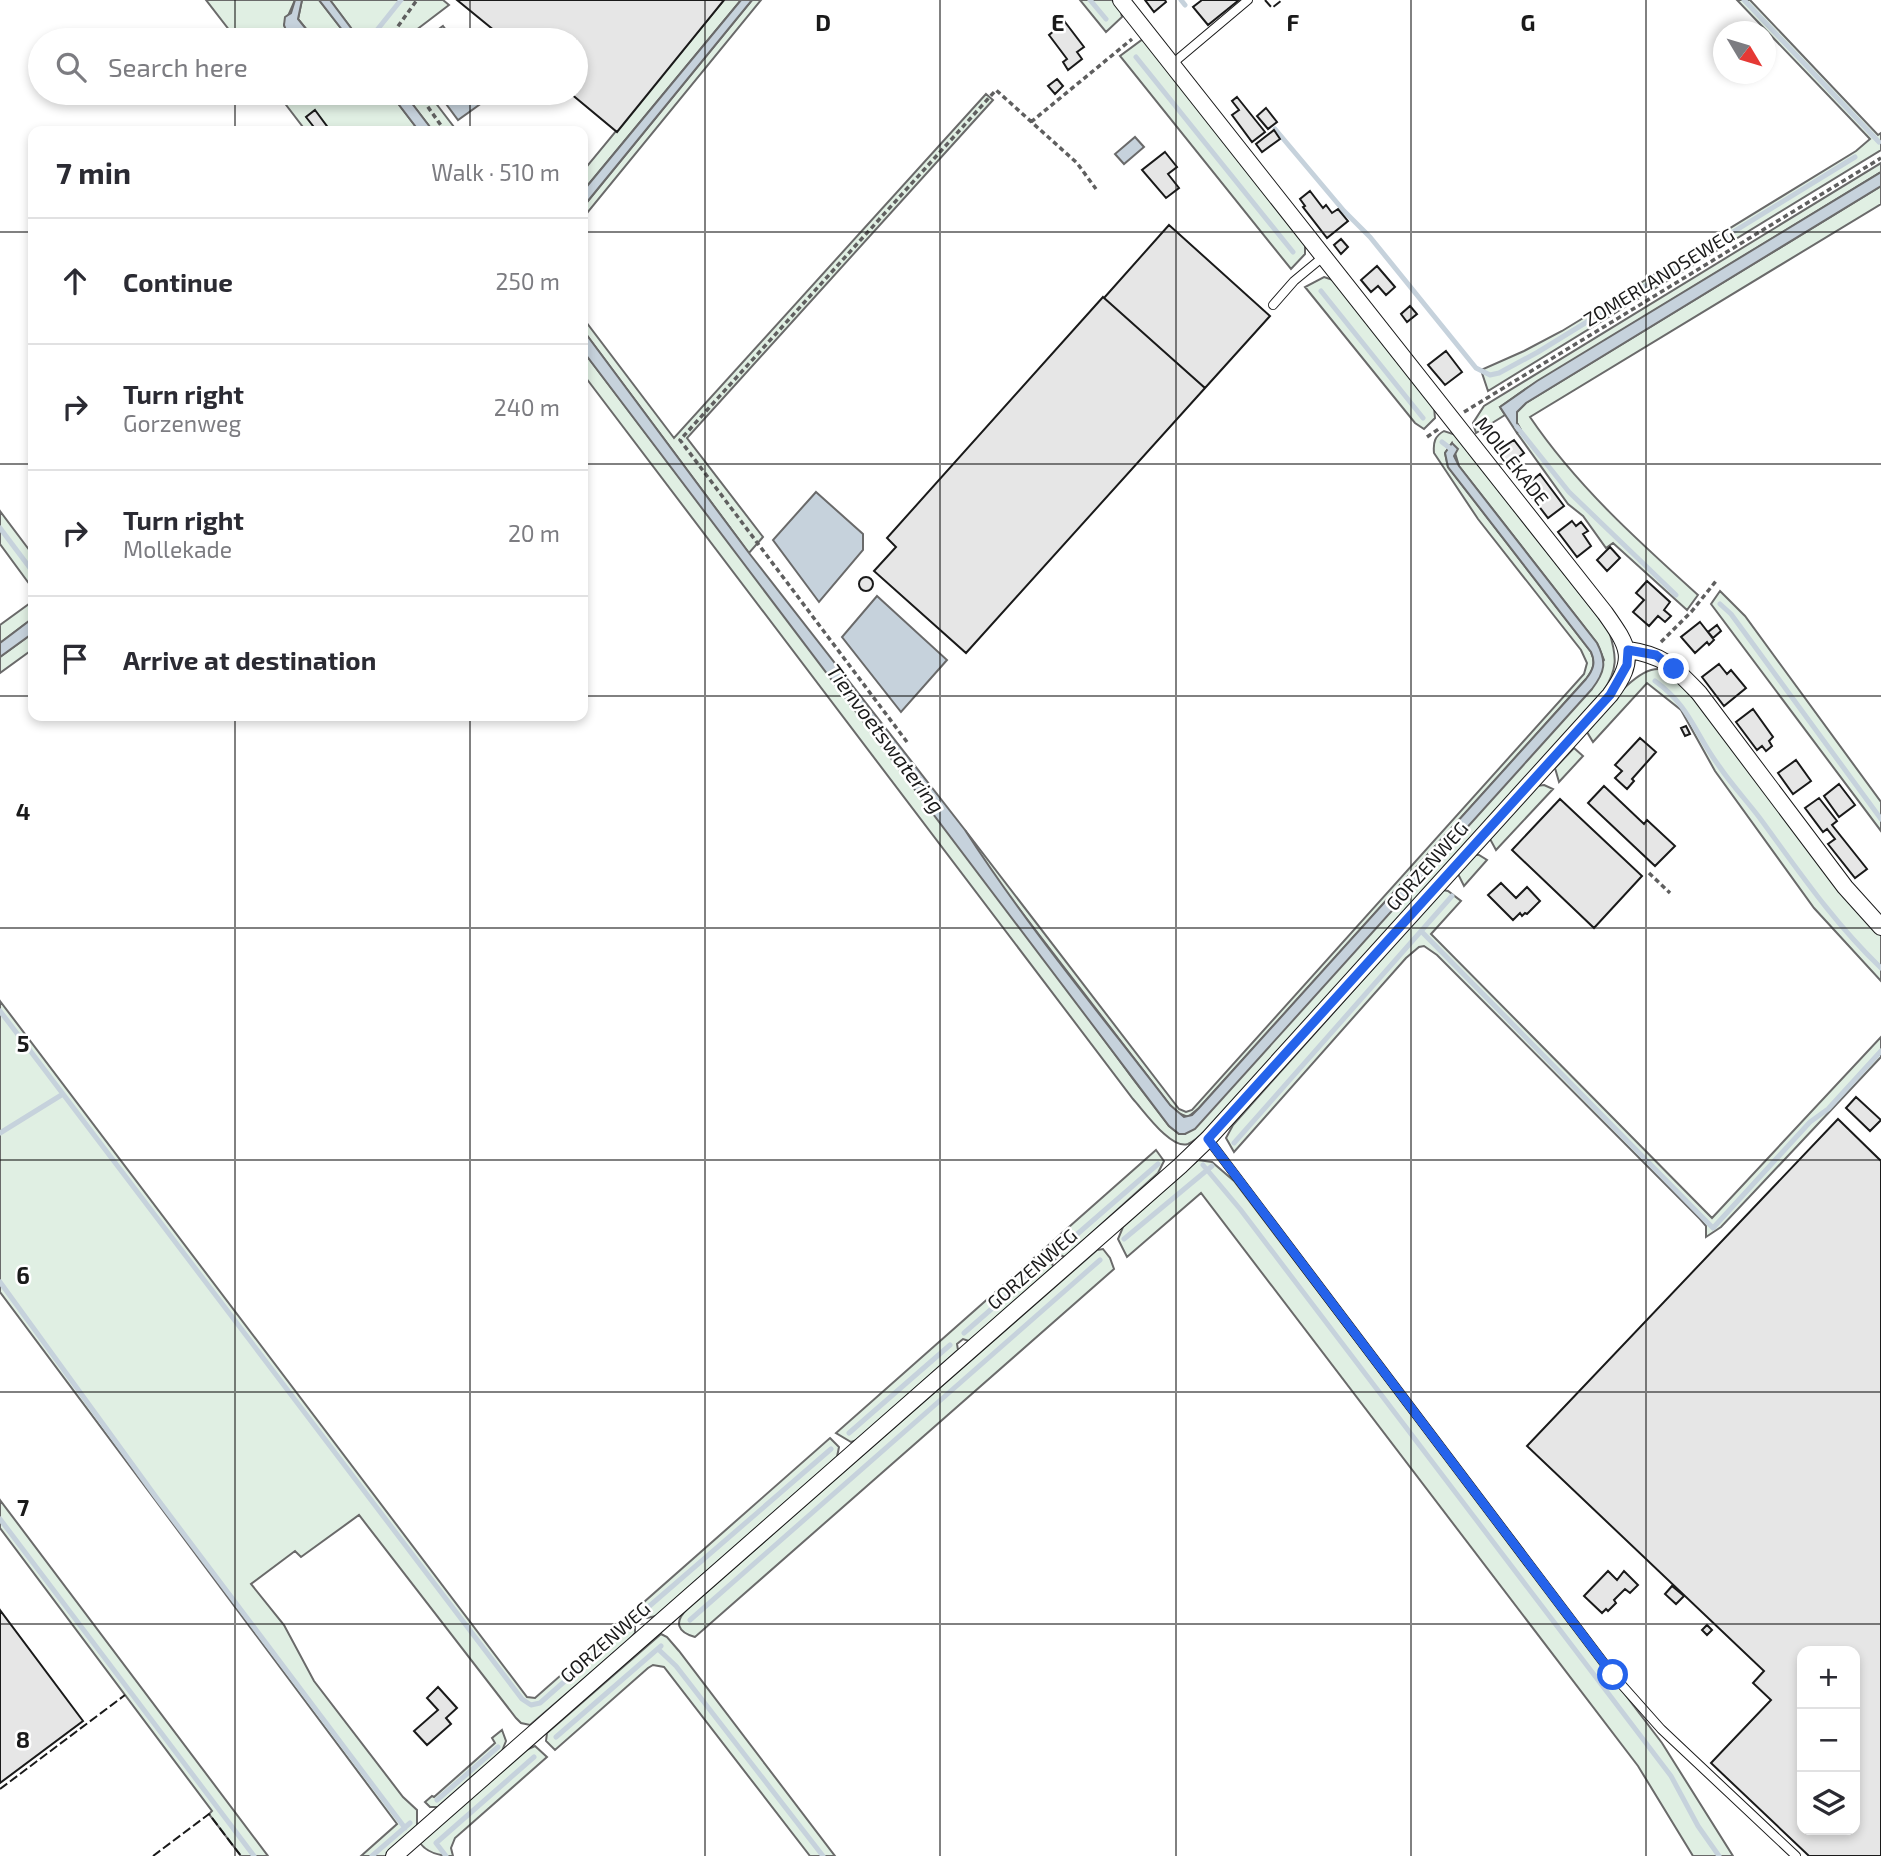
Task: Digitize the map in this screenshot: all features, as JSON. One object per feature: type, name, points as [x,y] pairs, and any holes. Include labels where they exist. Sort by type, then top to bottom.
[{"type":"street","name":"MOLLEKADE","points":[[1121,0],[1605,614],[1628,650]]},
{"type":"street","points":[[1628,650],[1652,654],[1674,669],[1699,693],[1845,887],[1881,927]]},
{"type":"street","name":"GORZENWEG","points":[[394,1856],[1161,1184],[1208,1139],[1610,695],[1627,665],[1628,650]]},
{"type":"lane","points":[[1172,64],[1248,0]]},
{"type":"lane","points":[[1273,305],[1294,281],[1323,257]]},
{"type":"lane","points":[[1208,1139],[1613,1675],[1661,1729],[1796,1856]]},
{"type":"path","points":[[396,28],[417,0]]},
{"type":"path","points":[[1031,122],[1144,29]]},
{"type":"path","points":[[907,742],[680,440],[996,90],[1077,163],[1096,189]]},
{"type":"path","points":[[427,105],[441,126]]},
{"type":"path","name":"ZOMERLANDSEWEG","points":[[1452,419],[1881,158]]},
{"type":"path","points":[[1652,654],[1716,582]]},
{"type":"path","points":[[1649,873],[1670,893]]},
{"type":"green space","points":[[206,0],[295,0],[284,25],[285,28],[228,28]]},
{"type":"green space","points":[[302,0],[319,0],[341,28],[305,28],[298,19]]},
{"type":"green space","points":[[330,0],[443,0],[449,5],[419,28],[351,28]]},
{"type":"green space","points":[[724,0],[741,0],[588,185],[588,165]]},
{"type":"green space","points":[[752,0],[761,0],[588,212],[588,201]]},
{"type":"green space","points":[[1080,0],[1112,0],[1122,17],[1106,32]]},
{"type":"green space","points":[[1737,0],[1750,0],[1770,21],[1757,21]]},
{"type":"green space","points":[[1776,27],[1878,135],[1881,133],[1881,150],[1488,391],[1481,370],[1562,331],[1856,151],[1870,139],[1776,41]]},
{"type":"green space","points":[[1143,39],[1305,245],[1305,254],[1291,269],[1120,56]]},
{"type":"green space","points":[[986,94],[993,100],[687,438],[763,537],[749,553],[588,337],[588,325],[674,438]]},
{"type":"green space","points":[[286,105],[399,105],[415,126],[302,126]]},
{"type":"green space","points":[[413,105],[437,105],[453,126],[429,126]]},
{"type":"green space","points":[[1881,163],[1881,172],[1524,390],[1500,407],[1505,415],[1476,433],[1473,423],[1484,406]]},
{"type":"green space","points":[[1881,186],[1881,204],[1530,417],[1587,489],[1698,595],[1687,610],[1613,543],[1606,548],[1583,516],[1568,504],[1517,433],[1521,430],[1517,423],[1517,412],[1526,403]]},
{"type":"green space","points":[[1324,277],[1333,280],[1434,407],[1435,418],[1424,429],[1415,423],[1305,287]]},
{"type":"green space","points":[[588,358],[1022,928],[1133,1079],[1169,1126],[1179,1134],[1185,1134],[1604,660],[1597,643],[1459,466],[1452,443],[1445,453],[1448,467],[1591,652],[1592,669],[1586,679],[1188,1117],[1178,1113],[1170,1105],[996,879],[965,830],[1179,1109],[1186,1112],[1192,1110],[1584,674],[1587,663],[1581,650],[1478,519],[1434,453],[1438,435],[1444,431],[1456,435],[1609,631],[1615,663],[1603,692],[1198,1138],[1188,1144],[1174,1141],[1166,1136],[1133,1099],[588,381]]},
{"type":"green space","points":[[0,511],[28,548],[28,582],[0,544]]},
{"type":"green space","points":[[1720,591],[1745,616],[1881,802],[1881,831],[1711,604]]},
{"type":"green space","points":[[28,605],[28,622],[0,643],[0,625]]},
{"type":"green space","points":[[28,637],[28,653],[0,673],[0,657]]},
{"type":"green space","points":[[1659,669],[1671,675],[1689,692],[1881,934],[1881,981],[1814,908],[1715,771],[1681,710],[1647,683],[1593,742],[1587,732],[1619,693],[1639,676]]},
{"type":"green space","points":[[1574,748],[1583,756],[1559,782],[1555,768]]},
{"type":"green space","points":[[1544,785],[1553,789],[1496,850],[1490,839],[1537,786]]},
{"type":"green space","points":[[1474,855],[1487,860],[1464,886],[1458,874]]},
{"type":"green space","points":[[1443,890],[1461,901],[1431,934],[1712,1218],[1881,1037],[1881,1057],[1721,1227],[1706,1237],[1706,1226],[1700,1219],[1437,955],[1424,946],[1406,958],[1234,1152],[1226,1138],[1233,1125]]},
{"type":"green space","points":[[0,1001],[527,1697],[535,1698],[627,1617],[635,1624],[635,1633],[630,1639],[530,1725],[521,1723],[516,1718],[359,1515],[301,1557],[295,1551],[251,1584],[284,1625],[314,1681],[403,1797],[417,1810],[417,1826],[386,1856],[361,1856],[397,1824],[0,1292]]},
{"type":"green space","points":[[1156,1150],[1164,1161],[1158,1173],[1065,1257],[1060,1255],[1052,1262],[1053,1267],[969,1341],[963,1339],[957,1344],[958,1350],[857,1440],[851,1442],[836,1433]]},
{"type":"green space","points":[[1198,1160],[1212,1162],[1234,1181],[1662,1743],[1733,1856],[1693,1856],[1638,1766],[1201,1193],[1127,1257],[1118,1239],[1123,1227]]},
{"type":"green space","points":[[1103,1249],[1114,1269],[695,1637],[681,1629],[680,1618],[687,1609],[1097,1250]]},
{"type":"green space","points":[[830,1438],[839,1447],[837,1457],[656,1616],[647,1618],[635,1610]]},
{"type":"green space","points":[[0,1500],[268,1856],[241,1856],[209,1814],[212,1811],[0,1528]]},
{"type":"green space","points":[[661,1634],[679,1651],[835,1856],[810,1856],[664,1667],[653,1665],[648,1668],[555,1750],[546,1741],[547,1733]]},
{"type":"green space","points":[[502,1730],[506,1741],[502,1751],[438,1807],[430,1807],[425,1802],[495,1743],[492,1738]]},
{"type":"green space","points":[[535,1746],[547,1757],[455,1838],[451,1848],[453,1856],[435,1854],[423,1847],[420,1843],[526,1750]]},
{"type":"water","points":[[295,0],[302,0],[298,19],[305,28],[285,28],[285,17],[291,13]]},
{"type":"water","points":[[319,0],[330,0],[351,28],[341,28]]},
{"type":"water","points":[[741,0],[752,0],[588,201],[588,185]]},
{"type":"water","points":[[399,105],[413,105],[429,126],[415,126]]},
{"type":"water","points":[[447,105],[479,105],[458,120]]},
{"type":"water","points":[[1135,137],[1144,147],[1124,164],[1115,154]]},
{"type":"water","points":[[1881,172],[1881,186],[1526,403],[1517,412],[1517,423],[1521,430],[1517,433],[1500,407],[1537,381]]},
{"type":"water","points":[[588,337],[749,553],[965,830],[1013,901],[1065,970],[1170,1105],[1184,1117],[1192,1115],[1199,1108],[1586,679],[1592,669],[1591,652],[1448,467],[1445,453],[1452,443],[1458,449],[1454,456],[1459,466],[1597,643],[1603,661],[1600,677],[1195,1129],[1179,1134],[1169,1126],[588,358]]},
{"type":"water","points":[[816,492],[863,534],[863,550],[819,602],[773,540]]},
{"type":"water","points":[[877,596],[947,660],[901,712],[842,637]]},
{"type":"water","points":[[28,622],[28,637],[0,657],[0,643]]},
{"type":"building","points":[[457,0],[724,0],[617,132],[584,105],[588,105],[588,28],[491,28]]},
{"type":"building","points":[[1145,0],[1165,0],[1166,2],[1154,12]]},
{"type":"building","points":[[1202,0],[1239,0],[1208,25],[1193,7]]},
{"type":"building","points":[[1065,22],[1084,47],[1077,52],[1082,59],[1068,70],[1063,62],[1067,59],[1049,35]]},
{"type":"building","points":[[1057,79],[1063,86],[1055,94],[1048,86]]},
{"type":"building","points":[[1237,97],[1265,132],[1252,142],[1232,115],[1239,110],[1232,101]]},
{"type":"building","points":[[1266,108],[1277,122],[1268,129],[1257,116]]},
{"type":"building","points":[[315,110],[327,126],[313,126],[306,117]]},
{"type":"building","points":[[1274,130],[1280,139],[1262,152],[1256,144]]},
{"type":"building","points":[[1165,152],[1177,167],[1168,174],[1179,188],[1166,198],[1142,170]]},
{"type":"building","points":[[1310,191],[1323,208],[1326,205],[1332,213],[1338,209],[1348,221],[1327,238],[1300,199]]},
{"type":"building","points":[[1169,225],[1270,316],[1205,388],[1104,298]]},
{"type":"building","points":[[1341,239],[1348,247],[1341,254],[1334,245]]},
{"type":"building","points":[[1377,266],[1395,287],[1386,295],[1378,286],[1371,292],[1361,280]]},
{"type":"building","points":[[1103,297],[1205,388],[966,653],[874,571],[896,547],[887,538]]},
{"type":"building","points":[[1410,306],[1417,314],[1407,322],[1401,314]]},
{"type":"building","points":[[1446,351],[1462,372],[1445,385],[1428,365]]},
{"type":"building","points":[[1514,440],[1524,453],[1508,465],[1497,451]]},
{"type":"building","points":[[1540,474],[1564,506],[1548,518],[1524,487]]},
{"type":"building","points":[[1572,521],[1576,526],[1581,522],[1588,531],[1583,534],[1591,546],[1577,557],[1558,532]]},
{"type":"building","points":[[1610,547],[1620,558],[1607,571],[1597,560]]},
{"type":"building","points":[[863,577],[869,577],[873,584],[869,591],[863,591],[859,587],[859,581]]},
{"type":"building","points":[[1647,581],[1670,602],[1664,610],[1671,616],[1665,622],[1658,616],[1649,626],[1633,612],[1644,600],[1636,593]]},
{"type":"building","points":[[1700,622],[1714,640],[1709,645],[1707,642],[1695,653],[1681,637]]},
{"type":"building","points":[[1717,625],[1721,631],[1713,638],[1708,632]]},
{"type":"building","points":[[1719,664],[1727,674],[1731,670],[1746,688],[1724,706],[1702,677]]},
{"type":"building","points":[[1753,709],[1773,737],[1769,741],[1772,746],[1766,751],[1762,746],[1757,750],[1736,722]]},
{"type":"building","points":[[1686,726],[1690,734],[1685,736],[1681,728]]},
{"type":"building","points":[[1640,738],[1656,752],[1632,779],[1634,781],[1627,789],[1615,778],[1622,771],[1615,765]]},
{"type":"building","points":[[1796,760],[1811,781],[1793,794],[1778,773]]},
{"type":"building","points":[[1839,784],[1855,805],[1839,817],[1824,796]]},
{"type":"building","points":[[1604,786],[1644,824],[1647,820],[1675,846],[1655,866],[1588,803]]},
{"type":"building","points":[[1819,798],[1837,821],[1832,825],[1867,869],[1855,878],[1828,844],[1835,839],[1827,829],[1823,832],[1805,808]]},
{"type":"building","points":[[1560,799],[1642,876],[1594,928],[1512,850]]},
{"type":"building","points":[[1501,883],[1516,898],[1527,887],[1540,901],[1527,914],[1522,916],[1520,913],[1513,920],[1488,895]]},
{"type":"building","points":[[1856,1097],[1881,1120],[1870,1131],[1846,1108]]},
{"type":"building","points":[[1838,1119],[1881,1161],[1881,1856],[1809,1856],[1711,1763],[1771,1700],[1753,1683],[1764,1671],[1527,1446]]},
{"type":"building","points":[[1608,1571],[1617,1580],[1624,1571],[1638,1585],[1630,1593],[1625,1589],[1614,1600],[1616,1603],[1602,1613],[1584,1596]]},
{"type":"building","points":[[1672,1586],[1684,1596],[1676,1604],[1665,1594]]},
{"type":"building","points":[[0,1610],[83,1721],[0,1783]]},
{"type":"building","points":[[1707,1625],[1712,1630],[1707,1635],[1702,1630]]},
{"type":"building","points":[[438,1687],[457,1708],[446,1718],[451,1724],[427,1745],[414,1731],[438,1710],[427,1698]]},
{"type":"waterway","points":[[379,28],[401,0]]},
{"type":"waterway","points":[[1090,0],[1106,19]]},
{"type":"waterway","points":[[1181,0],[1185,5]]},
{"type":"waterway","points":[[1744,0],[1879,142]]},
{"type":"waterway","points":[[1136,57],[1293,252]]},
{"type":"waterway","points":[[1275,129],[1344,211],[1370,237],[1476,368],[1490,375],[1538,352],[1855,157]]},
{"type":"waterway","points":[[1321,291],[1423,418]]},
{"type":"waterway","points":[[1517,427],[1569,492],[1676,595]]},
{"type":"waterway","points":[[1442,442],[1451,449]]},
{"type":"waterway","points":[[0,528],[28,565]]},
{"type":"waterway","points":[[1720,604],[1731,614],[1881,819]]},
{"type":"waterway","points":[[1655,681],[1684,710],[1724,773],[1817,895],[1881,968]]},
{"type":"waterway","points":[[1234,1143],[1452,896]]},
{"type":"waterway","points":[[1422,932],[1713,1228],[1810,1122],[1828,1109],[1881,1051]]},
{"type":"waterway","points":[[0,1011],[522,1699],[531,1705],[540,1703],[624,1629]]},
{"type":"waterway","points":[[0,1133],[63,1094]]},
{"type":"waterway","points":[[1060,1249],[1158,1164]]},
{"type":"waterway","name":"Tienvoetswatering","points":[[1203,1165],[1240,1209],[1671,1776],[1698,1826],[1719,1856]]},
{"type":"waterway","points":[[1124,1239],[1212,1166]]},
{"type":"waterway","points":[[690,1620],[1100,1260]]},
{"type":"waterway","points":[[964,1333],[1042,1265]]},
{"type":"waterway","points":[[0,1282],[156,1497],[405,1828]]},
{"type":"waterway","points":[[849,1433],[950,1345]]},
{"type":"waterway","points":[[646,1609],[831,1449]]},
{"type":"waterway","points":[[0,1519],[254,1856]]},
{"type":"waterway","points":[[556,1737],[661,1646]]},
{"type":"waterway","points":[[658,1649],[676,1666],[823,1856]]},
{"type":"waterway","points":[[437,1800],[498,1747]]},
{"type":"waterway","points":[[446,1856],[436,1843],[534,1757]]},
{"type":"waterway","points":[[372,1856],[410,1823]]},
{"type":"fence","points":[[1265,0],[1272,8],[1282,0]]},
{"type":"fence","points":[[0,1789],[125,1695]]},
{"type":"fence","points":[[153,1856],[209,1814],[241,1856]]},
{"type":"route","points":[[1613,1675],[1208,1139],[1610,695],[1623,675],[1629,657],[1628,650],[1656,655],[1674,669]]}]
